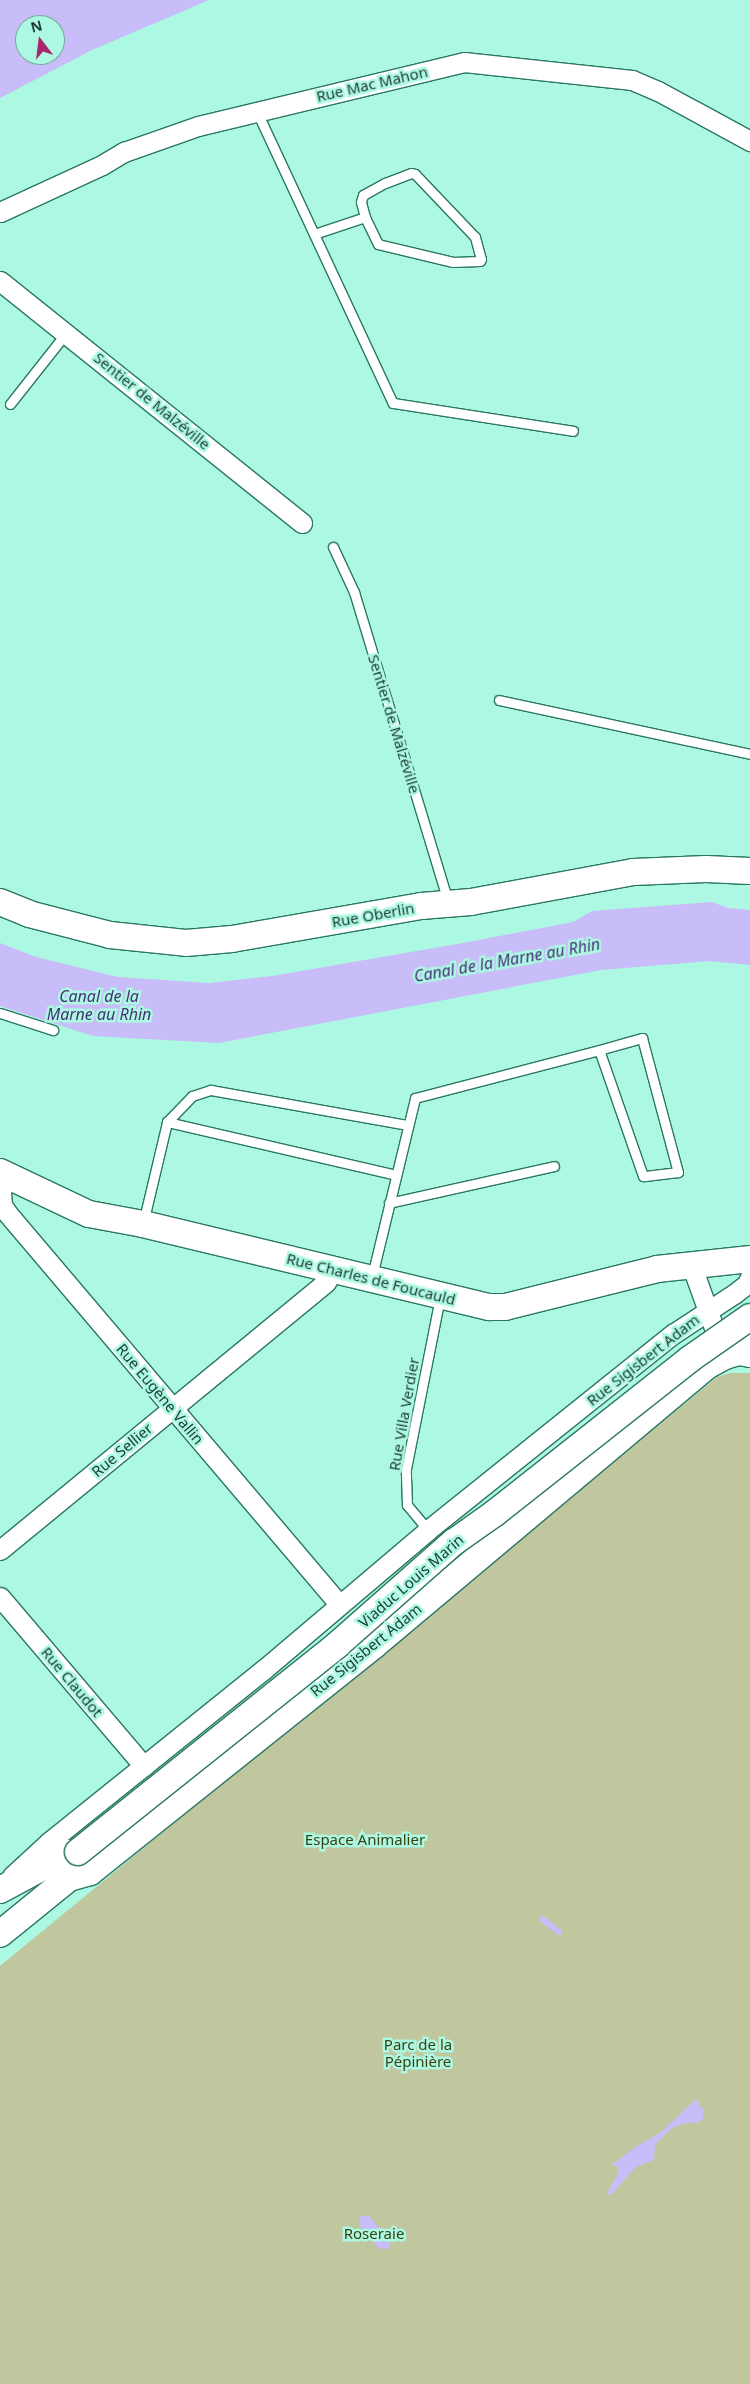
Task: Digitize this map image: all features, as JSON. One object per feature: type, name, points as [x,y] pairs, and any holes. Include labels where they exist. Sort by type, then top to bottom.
[{"type":"main road","name":"Rue Oberlin","points":[[0,902],[29,914],[110,935],[186,943],[232,939],[448,903],[471,902],[633,872],[706,869],[750,871]]},
{"type":"main road","name":"Rue Charles de Foucauld","points":[[3,1174],[89,1214],[143,1224],[489,1307],[505,1307],[639,1273],[691,1264],[750,1259]]},
{"type":"main road","name":"Viaduc Louis Marin","points":[[0,1888],[69,1853],[78,1852],[337,1645],[454,1542],[495,1513],[690,1359],[750,1317]]},
{"type":"main road","name":"Rue Sigisbert Adam","points":[[0,1934],[69,1878],[90,1872],[372,1646],[705,1366],[737,1355]]},
{"type":"main road","points":[[69,1878],[78,1852]]},
{"type":"street","name":"Rue Mac Mahon","points":[[0,212],[144,144],[198,126],[464,62],[632,80],[658,91],[750,141]]},
{"type":"street","name":"Sentier de Malzéville","points":[[0,280],[302,523]]},
{"type":"street","name":"Rue Eugène Vallin","points":[[3,1174],[2,1205],[8,1214],[172,1409],[340,1604]]},
{"type":"street","name":"Rue Sigisbert Adam","points":[[691,1264],[708,1311],[737,1355]]},
{"type":"street","name":"Rue Sellier","points":[[0,1550],[326,1282],[334,1270]]},
{"type":"street","name":"Rue Sigisbert Adam","points":[[0,1888],[49,1842],[144,1766],[428,1530],[672,1334],[747,1284],[750,1277]]},
{"type":"street","name":"Rue Claudot","points":[[0,1597],[144,1766]]},
{"type":"lane","points":[[257,112],[393,403],[573,431]]},
{"type":"lane","points":[[406,173],[415,174],[475,237],[481,259],[480,261],[454,262],[378,244],[365,216],[361,202],[363,195],[406,173]]},
{"type":"lane","points":[[314,234],[365,216]]},
{"type":"lane","points":[[10,404],[66,333]]},
{"type":"lane","name":"Sentier de Malzéville","points":[[333,547],[354,592],[448,903]]},
{"type":"lane","points":[[499,700],[750,754]]},
{"type":"lane","points":[[0,1013],[53,1030]]},
{"type":"lane","points":[[372,1279],[415,1098],[642,1038],[678,1172],[643,1176],[599,1050]]},
{"type":"lane","points":[[143,1224],[167,1122],[192,1096],[211,1090],[408,1125]]},
{"type":"lane","points":[[167,1122],[396,1175]]},
{"type":"lane","points":[[389,1203],[554,1166]]},
{"type":"lane","name":"Rue Villa Verdier","points":[[428,1530],[407,1504],[406,1469],[441,1296]]},
{"type":"lane","points":[[737,1355],[750,1338]]},
{"type":"green space","name":"Parc de la Pépinière","points":[[730,1373],[750,1373],[750,2384],[0,2384],[0,1966],[717,1377]]},
{"type":"water","points":[[0,0],[209,0],[92,50],[65,64],[65,15],[15,15],[15,65],[63,65],[0,98]]},
{"type":"water","name":"Canal de la Marne au Rhin","points":[[712,902],[728,908],[750,910],[750,965],[709,961],[601,970],[219,1043],[93,1036],[0,1006],[0,943],[36,957],[118,977],[209,983],[272,976],[463,943],[573,922],[592,911]]},
{"type":"water","points":[[695,2100],[699,2101],[698,2105],[704,2109],[703,2119],[697,2123],[686,2123],[672,2128],[655,2145],[654,2160],[636,2167],[612,2194],[606,2195],[619,2171],[617,2166],[612,2166],[613,2164],[635,2147],[661,2132]]},
{"type":"water","points":[[360,2216],[369,2216],[390,2241],[389,2249],[382,2248],[380,2250],[359,2225]]},
{"type":"waterway","points":[[543,1919],[559,1932]]},
{"type":"park label","name":"Espace Animalier","points":[[365,1840]]},
{"type":"park label","name":"Roseraie","points":[[374,2234]]}]
